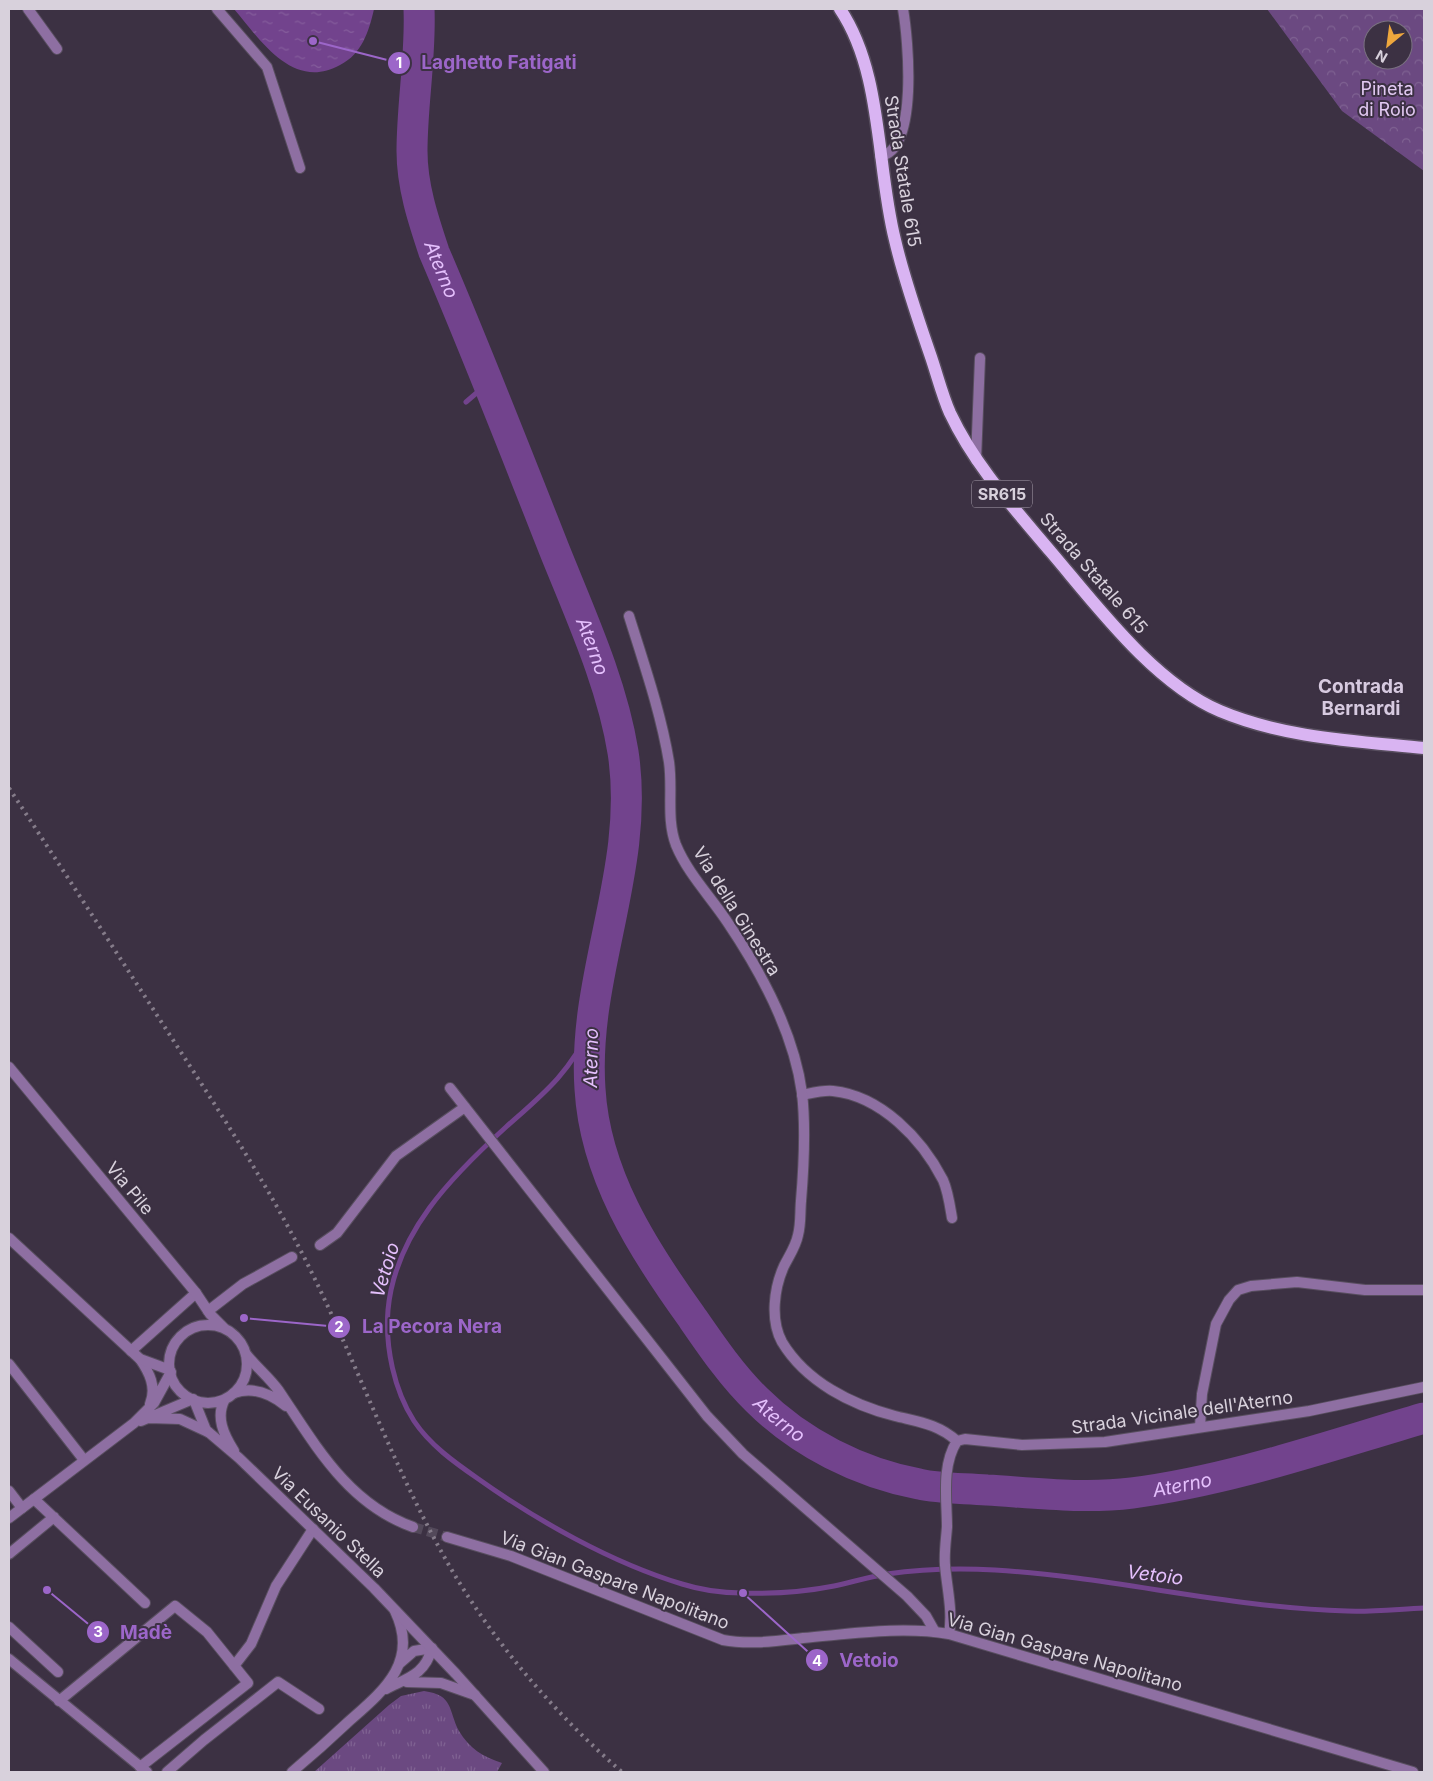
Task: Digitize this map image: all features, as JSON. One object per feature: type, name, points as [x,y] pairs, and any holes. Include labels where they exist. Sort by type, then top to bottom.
[{"type":"main road","name":"Strada Statale 615","points":[[840,9],[855,36],[869,76],[889,216],[903,274],[950,412],[976,460],[1113,625],[1169,679],[1192,696],[1218,710],[1262,727],[1331,739],[1424,748]]},
{"type":"street","points":[[28,9],[57,49]]},
{"type":"street","points":[[217,9],[267,67],[300,168]]},
{"type":"street","points":[[880,156],[891,153],[896,148],[905,122],[908,83],[903,9]]},
{"type":"street","points":[[976,460],[980,358]]},
{"type":"street","name":"Via della Ginestra","points":[[629,616],[656,704],[669,760],[672,826],[677,847],[691,872],[728,922],[766,988],[795,1062],[802,1095],[804,1150],[799,1232],[781,1272],[775,1302],[776,1323],[781,1340],[798,1362],[830,1390],[878,1411],[931,1424],[957,1441]]},
{"type":"street","name":"Via Pile","points":[[9,1067],[196,1293],[208,1311],[225,1329]]},
{"type":"street","points":[[450,1088],[707,1416],[743,1454],[899,1589],[922,1611],[935,1632]]},
{"type":"street","points":[[802,1095],[833,1092],[856,1097],[884,1110],[904,1129],[944,1182],[952,1218]]},
{"type":"street","points":[[320,1245],[337,1233],[396,1156],[465,1107]]},
{"type":"street","points":[[9,1239],[131,1351],[140,1358],[170,1371],[178,1388],[194,1400]]},
{"type":"street","points":[[208,1311],[243,1284],[292,1257]]},
{"type":"street","points":[[1200,1427],[1202,1394],[1216,1324],[1229,1300],[1238,1290],[1251,1286],[1297,1282],[1365,1290],[1424,1290]]},
{"type":"street","points":[[131,1351],[196,1293]]},
{"type":"street","points":[[145,1416],[163,1389],[170,1371],[172,1352],[178,1340],[185,1333],[202,1326],[212,1325],[225,1329],[238,1339],[246,1354],[273,1384],[354,1493],[379,1512],[413,1528]]},
{"type":"street","points":[[229,1396],[245,1375],[246,1354]]},
{"type":"street","points":[[140,1358],[147,1370],[153,1389],[145,1416]]},
{"type":"street","points":[[9,1364],[84,1460]]},
{"type":"street","name":"Strada Vicinale dell'Aterno","points":[[957,1441],[965,1439],[1022,1445],[1077,1445],[1137,1438],[1309,1411],[1424,1387]]},
{"type":"street","points":[[9,1518],[145,1416],[194,1400],[210,1402],[243,1390],[261,1392],[290,1409]]},
{"type":"street","name":"Via Eusanio Stella","points":[[229,1396],[220,1411],[220,1421],[230,1444],[239,1458]]},
{"type":"street","name":"Via Eusanio Stella","points":[[194,1400],[208,1432],[239,1458],[314,1529],[432,1648]]},
{"type":"street","points":[[145,1416],[180,1419],[208,1432]]},
{"type":"street","points":[[949,1634],[951,1623],[944,1558],[945,1495],[949,1464],[957,1441]]},
{"type":"street","points":[[9,1491],[22,1508]]},
{"type":"street","points":[[34,1499],[145,1602]]},
{"type":"street","points":[[9,1554],[54,1517]]},
{"type":"street","points":[[234,1666],[251,1644],[276,1586],[314,1529]]},
{"type":"street","name":"Via Gian Gaspare Napolitano","points":[[446,1537],[511,1556],[723,1640],[747,1642],[878,1632],[935,1632],[949,1634],[1414,1772]]},
{"type":"street","points":[[9,1659],[59,1701],[143,1770],[248,1683],[207,1632],[175,1606],[59,1701]]},
{"type":"street","name":"Via Eusanio Stella","points":[[395,1611],[403,1639],[397,1668]]},
{"type":"street","points":[[9,1626],[58,1672]]},
{"type":"street","points":[[432,1648],[544,1772]]},
{"type":"street","name":"Via Eusanio Stella","points":[[292,1772],[385,1689],[397,1668],[414,1651],[432,1648]]},
{"type":"street","name":"Via Eusanio Stella","points":[[385,1689],[399,1684],[419,1672],[427,1662],[432,1648]]},
{"type":"street","points":[[167,1772],[204,1740],[278,1682],[319,1709]]},
{"type":"street","name":"Via Eusanio Stella","points":[[399,1684],[434,1682],[449,1685],[476,1695]]},
{"type":"green space","name":"Pineta di Roio","points":[[1267,9],[1424,9],[1424,171],[1342,111]]},
{"type":"green space","points":[[424,1691],[441,1696],[445,1700],[449,1705],[459,1731],[472,1747],[483,1755],[502,1763],[497,1772],[314,1772],[401,1696]]},
{"type":"water","points":[[234,9],[374,9],[367,33],[354,55],[340,65],[323,71],[307,72],[293,67],[267,48]]},
{"type":"waterway","name":"Aterno","points":[[419,9],[419,44],[413,116],[412,164],[422,215],[434,252],[594,649],[611,700],[623,752],[626,795],[624,837],[618,879],[594,1004],[590,1046],[590,1089],[594,1120],[601,1151],[624,1209],[655,1264],[714,1349],[730,1371],[757,1400],[774,1416],[812,1443],[853,1464],[875,1472],[897,1479],[936,1487],[1041,1494],[1114,1495],[1132,1493],[1206,1480],[1243,1471],[1424,1418]]},
{"type":"waterway","points":[[466,402],[480,390],[486,377]]},
{"type":"waterway","name":"Vetoio","points":[[590,1028],[574,1058],[564,1071],[532,1104],[466,1165],[429,1208],[414,1231],[402,1256],[393,1282],[388,1310],[388,1339],[392,1368],[407,1409],[427,1438],[451,1459],[500,1494],[575,1539],[602,1552],[656,1575],[689,1586],[712,1591],[788,1592],[823,1588],[900,1572],[981,1569],[1083,1579],[1215,1599],[1303,1609],[1376,1611],[1424,1608]]},
{"type":"tunnel","points":[[413,1527],[447,1537]]},
{"type":"railway","points":[[9,788],[209,1096],[275,1204],[324,1297],[410,1491],[429,1529],[468,1596],[486,1623],[528,1677],[573,1726],[622,1772]]},
{"type":"place","name":"Laghetto Fatigati","points":[[313,41]]},
{"type":"place","name":"La Pecora Nera","points":[[244,1318]]},
{"type":"place","name":"Madè","points":[[47,1590]]},
{"type":"place","name":"Vetoio","points":[[743,1593]]},
{"type":"district","name":"Contrada Bernardi","points":[[1361,697]]}]
